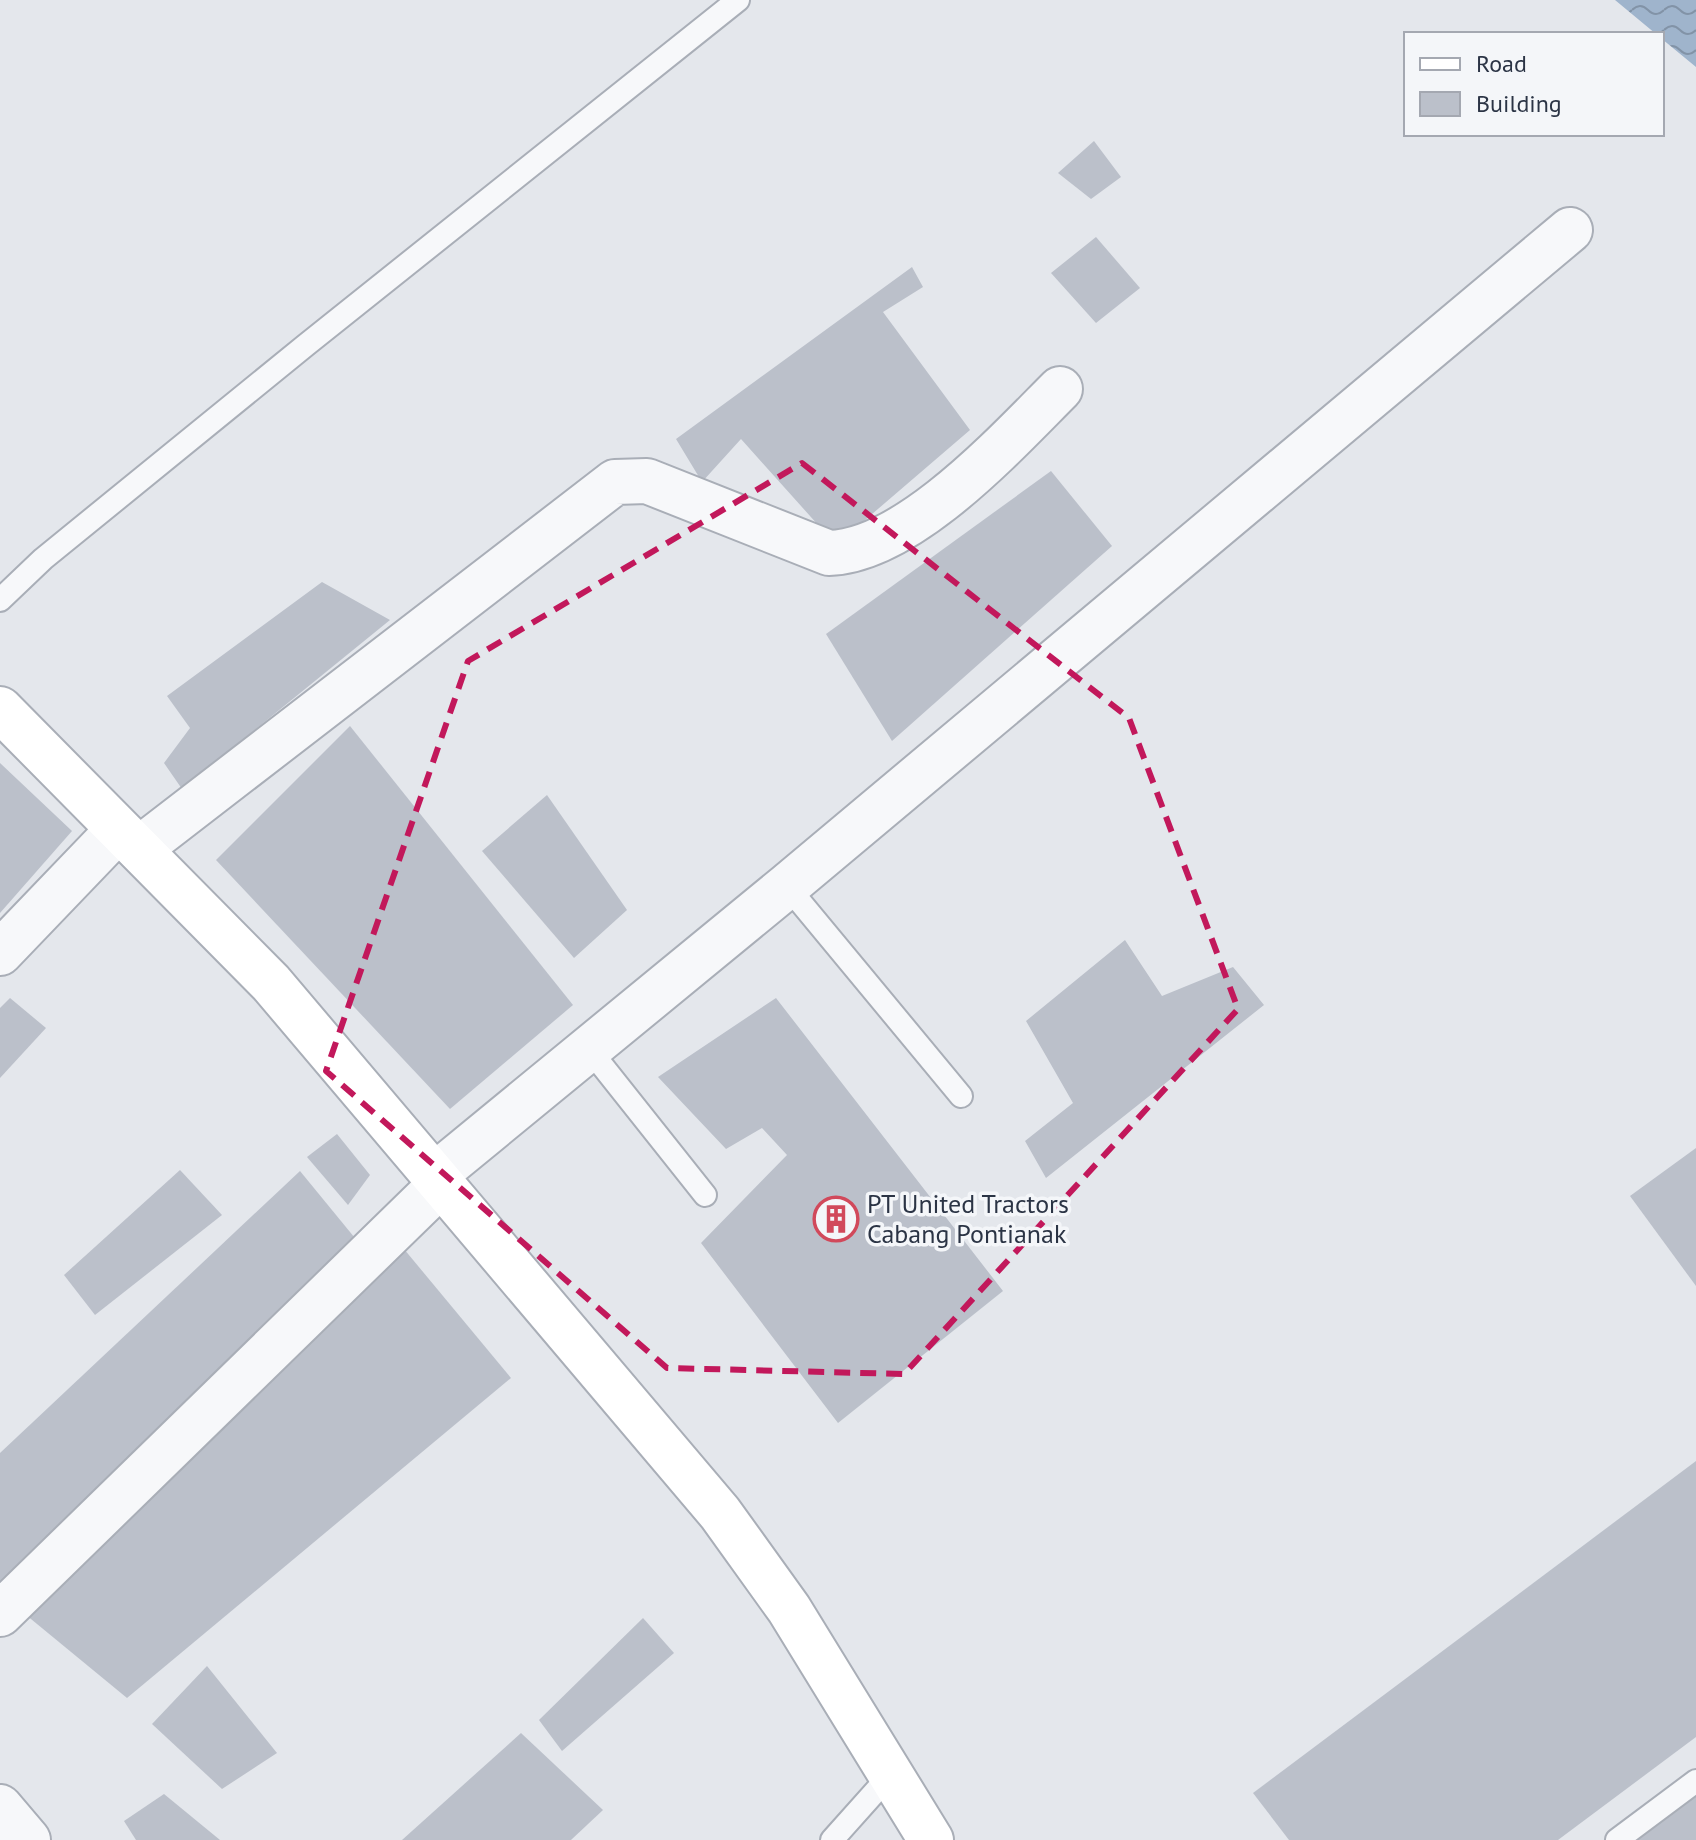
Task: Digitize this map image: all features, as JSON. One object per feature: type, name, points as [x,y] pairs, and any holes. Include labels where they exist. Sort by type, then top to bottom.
[{"type":"main road","points":[[0,709],[271,983],[720,1513],[789,1609],[931,1840]]},
{"type":"street","points":[[0,1614],[438,1180],[589,1049],[1570,230]]},
{"type":"street","points":[[0,953],[128,840],[615,482],[647,481],[829,553],[849,552],[868,547],[913,520],[981,467],[1060,389]]},
{"type":"street","points":[[0,1807],[28,1840]]},
{"type":"lane","points":[[0,600],[43,559],[306,345],[738,0]]},
{"type":"lane","points":[[787,886],[961,1096]]},
{"type":"lane","points":[[589,1049],[705,1195]]},
{"type":"lane","points":[[832,1840],[891,1774]]},
{"type":"lane","points":[[1617,1840],[1696,1781]]},
{"type":"highlighted area","points":[[802,463],[1129,718],[1238,1009],[904,1374],[667,1368],[326,1071],[468,661]]},
{"type":"water","points":[[1615,0],[1696,0],[1696,67],[1664,41],[1664,32],[1654,32]]},
{"type":"building","points":[[1094,141],[1121,177],[1091,199],[1058,173]]},
{"type":"building","points":[[1096,237],[1140,288],[1096,323],[1051,273]]},
{"type":"building","points":[[912,267],[923,287],[883,312],[970,430],[836,545],[741,439],[702,482],[676,439]]},
{"type":"building","points":[[1051,471],[1112,546],[892,741],[826,634]]},
{"type":"building","points":[[322,582],[390,620],[182,789],[164,763],[190,728],[167,696]]},
{"type":"building","points":[[350,726],[573,1005],[450,1109],[216,860]]},
{"type":"building","points":[[0,763],[72,831],[0,913]]},
{"type":"building","points":[[547,795],[627,910],[574,958],[482,851]]},
{"type":"building","points":[[1125,940],[1162,996],[1233,967],[1264,1005],[1046,1178],[1025,1141],[1073,1103],[1026,1021]]},
{"type":"building","points":[[10,998],[46,1028],[0,1078],[0,1008]]},
{"type":"building","name":"PT United Tractors Cabang Pontianak","points":[[776,998],[1003,1291],[838,1423],[701,1243],[787,1155],[762,1128],[726,1149],[658,1077]]},
{"type":"building","points":[[337,1134],[370,1175],[348,1205],[307,1157]]},
{"type":"building","points":[[1696,1148],[1696,1286],[1630,1196]]},
{"type":"building","points":[[180,1170],[222,1215],[95,1315],[64,1275]]},
{"type":"building","points":[[300,1171],[359,1243],[0,1591],[0,1453]]},
{"type":"building","points":[[399,1243],[511,1378],[127,1698],[20,1610]]},
{"type":"building","points":[[1696,1461],[1696,1737],[1558,1840],[1289,1840],[1253,1793]]},
{"type":"building","points":[[643,1618],[674,1653],[562,1751],[539,1720]]},
{"type":"building","points":[[207,1666],[277,1753],[222,1789],[152,1724]]},
{"type":"building","points":[[521,1733],[603,1810],[571,1840],[402,1840]]},
{"type":"building","points":[[1696,1792],[1696,1840],[1629,1840]]},
{"type":"building","points":[[164,1794],[220,1840],[136,1840],[124,1821]]},
{"type":"place","name":"PT United Tractors Cabang Pontianak","points":[[836,1219]]}]
